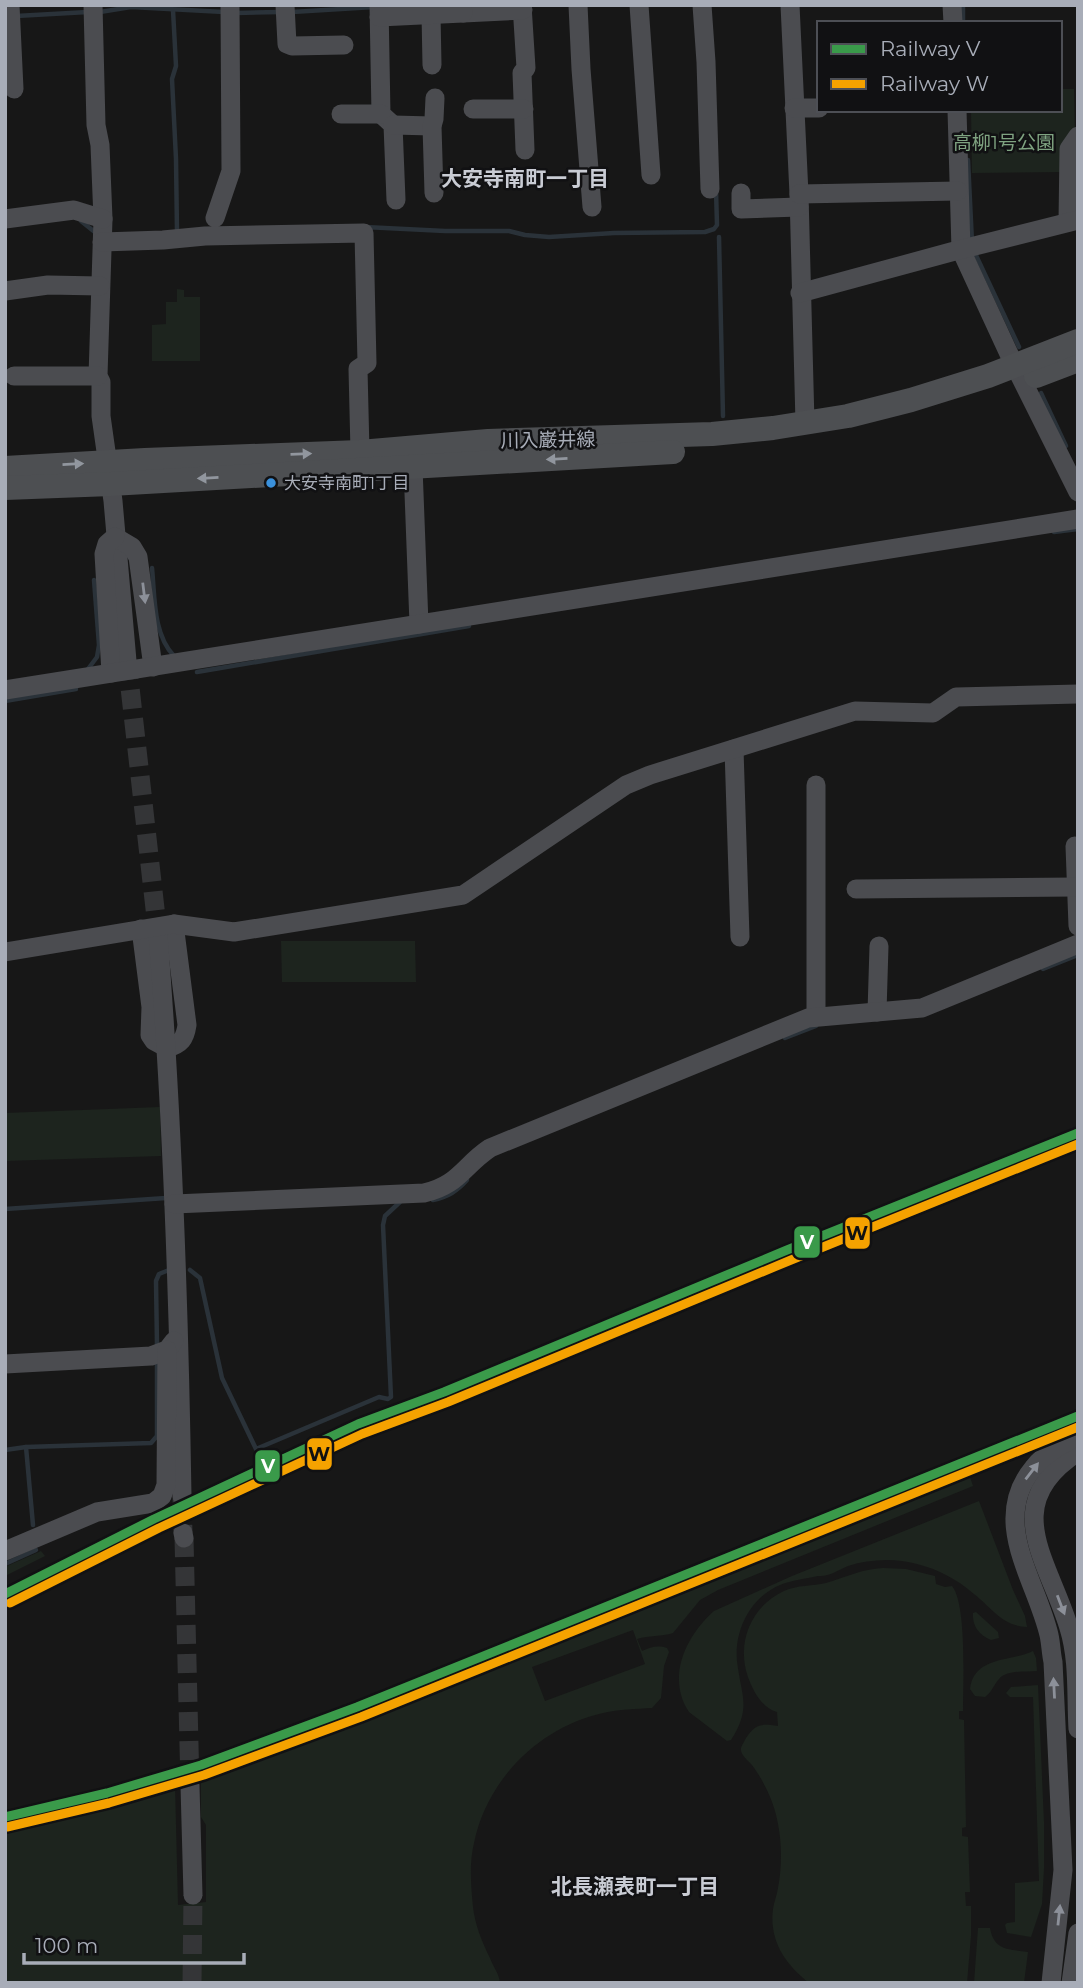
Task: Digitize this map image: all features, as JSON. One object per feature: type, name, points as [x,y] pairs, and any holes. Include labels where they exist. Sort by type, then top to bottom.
[{"type":"main road","name":"川入巌井線","points":[[5,468],[109,473],[413,467],[713,450],[776,443],[886,424],[967,401],[1078,341]]},
{"type":"main road","name":"川入巌井線","points":[[5,488],[109,473],[488,441],[712,434],[805,423],[858,413],[959,386],[1078,360]]},
{"type":"street","points":[[578,5],[592,208]]},
{"type":"street","points":[[639,5],[650,175]]},
{"type":"street","points":[[702,5],[710,189]]},
{"type":"street","points":[[790,5],[805,423]]},
{"type":"street","points":[[396,200],[379,12],[431,14],[463,9],[522,7],[526,68],[522,73],[525,150]]},
{"type":"street","points":[[93,10],[102,233],[98,376],[101,382],[101,416],[116,537],[127,661]]},
{"type":"street","points":[[215,218],[231,171],[230,10]]},
{"type":"street","points":[[285,11],[287,44],[344,46]]},
{"type":"street","points":[[11,13],[14,89]]},
{"type":"street","points":[[431,14],[432,65]]},
{"type":"street","points":[[435,99],[435,119],[432,126],[435,193]]},
{"type":"street","points":[[794,108],[817,108]]},
{"type":"street","points":[[473,110],[524,109]]},
{"type":"street","points":[[957,112],[958,191],[970,248],[1019,373],[1071,464],[1078,492]]},
{"type":"street","points":[[341,114],[432,126]]},
{"type":"street","points":[[800,293],[1073,221],[1069,149],[1078,136]]},
{"type":"street","points":[[741,193],[741,209],[799,201],[958,191]]},
{"type":"street","points":[[5,219],[74,210],[102,233],[163,240],[205,236],[364,233],[367,363],[358,369],[360,452]]},
{"type":"street","points":[[5,291],[48,285],[100,286]]},
{"type":"street","points":[[14,376],[98,376]]},
{"type":"street","points":[[413,467],[419,624]]},
{"type":"street","points":[[5,690],[1078,519]]},
{"type":"street","points":[[116,537],[132,547],[138,557],[153,667]]},
{"type":"street","points":[[111,673],[104,554],[107,544],[116,537]]},
{"type":"street","points":[[5,951],[158,929],[234,932],[463,895],[626,785],[650,775],[855,711],[933,713],[956,697],[1078,694]]},
{"type":"street","points":[[734,749],[740,937]]},
{"type":"street","points":[[816,785],[816,1016]]},
{"type":"street","points":[[1075,846],[1078,926]]},
{"type":"street","points":[[856,889],[1076,887]]},
{"type":"street","points":[[158,929],[187,1025],[186,1038],[178,1045],[167,1048],[154,1041],[150,1035],[158,929]]},
{"type":"street","points":[[174,1204],[424,1193],[438,1190],[451,1183],[477,1156],[490,1148],[816,1016],[922,1008],[1078,944]]},
{"type":"street","points":[[877,1012],[879,946]]},
{"type":"street","points":[[5,1551],[97,1512],[153,1503],[162,1496],[166,1485],[165,1348],[174,1204],[167,1048]]},
{"type":"street","points":[[5,1364],[165,1348]]},
{"type":"street","points":[[165,1348],[183,1496]]},
{"type":"street","points":[[1051,1983],[1063,1870],[1053,1662],[1049,1636],[1017,1545],[1015,1525],[1019,1493],[1035,1465],[1056,1448],[1078,1436]]},
{"type":"street","points":[[1078,1452],[1052,1473],[1042,1487],[1033,1522],[1036,1542],[1070,1629],[1075,1659],[1078,1729]]},
{"type":"street","points":[[190,1786],[193,1895]]},
{"type":"street","points":[[1071,1983],[1078,1933]]},
{"type":"green space","name":"高柳1号公園","points":[[1062,89],[1074,89],[1075,134],[1065,172],[972,173],[971,112],[1062,112]]},
{"type":"green space","points":[[177,289],[184,290],[184,297],[200,297],[200,361],[152,361],[152,325],[166,324],[166,302],[177,302]]},
{"type":"green space","points":[[281,941],[415,941],[416,982],[282,982]]},
{"type":"green space","points":[[160,1107],[161,1156],[5,1161],[5,1113]]},
{"type":"green space","points":[[969,1474],[973,1486],[718,1590],[700,1600],[673,1633],[637,1639],[642,1651],[660,1647],[667,1648],[669,1652],[664,1666],[661,1698],[652,1708],[609,1712],[580,1720],[538,1743],[520,1759],[491,1798],[481,1820],[471,1859],[475,1920],[500,1983],[5,1983],[5,1827],[175,1785],[178,1905],[206,1902],[206,1825],[201,1817],[201,1777]],"holes":[[[633,1630],[645,1664],[545,1701],[532,1667]]]},
{"type":"green space","points":[[979,1501],[1027,1627],[1004,1620],[961,1584],[933,1569],[891,1560],[848,1566],[826,1575],[780,1585],[770,1590],[753,1606],[738,1638],[737,1661],[743,1710],[731,1740],[727,1741],[689,1712],[679,1685],[682,1658],[695,1632],[714,1611],[792,1576]]},
{"type":"green space","points":[[41,1551],[45,1556],[5,1576],[5,1567]]},
{"type":"green space","points":[[883,1568],[906,1569],[935,1576],[936,1584],[952,1586],[960,1609],[963,1711],[959,1711],[959,1719],[964,1720],[966,1827],[962,1828],[962,1836],[968,1837],[970,1892],[965,1892],[966,1906],[971,1906],[967,1983],[809,1983],[786,1960],[776,1941],[772,1921],[781,1864],[778,1824],[765,1785],[743,1755],[741,1748],[756,1727],[778,1726],[777,1712],[763,1703],[750,1682],[745,1664],[745,1639],[755,1616],[763,1606],[784,1591]]},
{"type":"green space","points":[[976,1612],[998,1632],[999,1638],[991,1640],[980,1633],[974,1622],[973,1613]]},
{"type":"green space","points":[[1033,1651],[1037,1671],[1002,1676],[985,1697],[975,1696],[970,1689],[973,1678],[986,1665]]},
{"type":"green space","points":[[1038,1685],[1044,1868],[1042,1904],[1031,1937],[1007,1933],[1005,1925],[1015,1922],[1015,1883],[1039,1881],[1033,1697],[1010,1697],[1006,1693],[1011,1687]]},
{"type":"green space","points":[[978,1928],[990,1928],[995,1941],[1003,1947],[1028,1952],[1024,1983],[974,1983]]},
{"type":"waterway","points":[[383,7],[410,5]]},
{"type":"waterway","points":[[963,5],[963,21]]},
{"type":"waterway","points":[[100,12],[131,7],[224,12]]},
{"type":"waterway","points":[[292,12],[374,7]]},
{"type":"waterway","points":[[173,10],[176,66],[172,79],[177,233]]},
{"type":"waterway","points":[[16,16],[88,12]]},
{"type":"waterway","points":[[236,13],[280,12]]},
{"type":"waterway","points":[[968,160],[972,242]]},
{"type":"waterway","points":[[365,227],[509,231],[549,237],[705,232],[717,225],[716,190]]},
{"type":"waterway","points":[[81,221],[96,233]]},
{"type":"waterway","points":[[719,237],[723,416]]},
{"type":"waterway","points":[[974,251],[1019,347]]},
{"type":"waterway","points":[[1041,393],[1066,446]]},
{"type":"waterway","points":[[1054,532],[1078,529]]},
{"type":"waterway","points":[[152,568],[159,626],[162,637],[174,656]]},
{"type":"waterway","points":[[88,669],[97,657],[99,645],[94,580]]},
{"type":"waterway","points":[[197,672],[469,626]]},
{"type":"waterway","points":[[5,701],[76,689]]},
{"type":"waterway","points":[[1043,969],[1078,955]]},
{"type":"waterway","points":[[785,1038],[816,1026]]},
{"type":"waterway","points":[[433,1200],[452,1193],[467,1180]]},
{"type":"waterway","points":[[5,1209],[166,1198]]},
{"type":"waterway","points":[[190,1270],[200,1278],[222,1378],[256,1449],[379,1397],[391,1397],[383,1225],[385,1216],[400,1202]]},
{"type":"waterway","points":[[157,1346],[156,1281],[159,1274],[169,1270]]},
{"type":"waterway","points":[[5,1450],[151,1443],[157,1436],[157,1359]]},
{"type":"waterway","points":[[26,1447],[33,1525]]},
{"type":"waterway","points":[[5,1564],[36,1550]]},
{"type":"tunnel","points":[[127,661],[158,935]]},
{"type":"tunnel","points":[[182,1496],[183,1533]]},
{"type":"tunnel","points":[[184,1538],[190,1786]]},
{"type":"tunnel","points":[[192,1983],[193,1895]]},
{"type":"rail line","name":"V","points":[[5,1594],[154,1519],[358,1424],[444,1392],[1078,1133]]},
{"type":"rail line","name":"W","points":[[10,1603],[159,1528],[362,1434],[448,1402],[1078,1144]]},
{"type":"rail line","name":"V","points":[[5,1817],[107,1793],[201,1765],[357,1707],[1078,1416]]},
{"type":"rail line","name":"W","points":[[7,1827],[109,1803],[204,1775],[361,1717],[1078,1427]]},
{"type":"place","name":"大安寺南町1丁目","points":[[271,483]]},
{"type":"district","name":"大安寺南町一丁目","points":[[525,178]]},
{"type":"district","name":"北長瀬表町一丁目","points":[[635,1886]]}]
